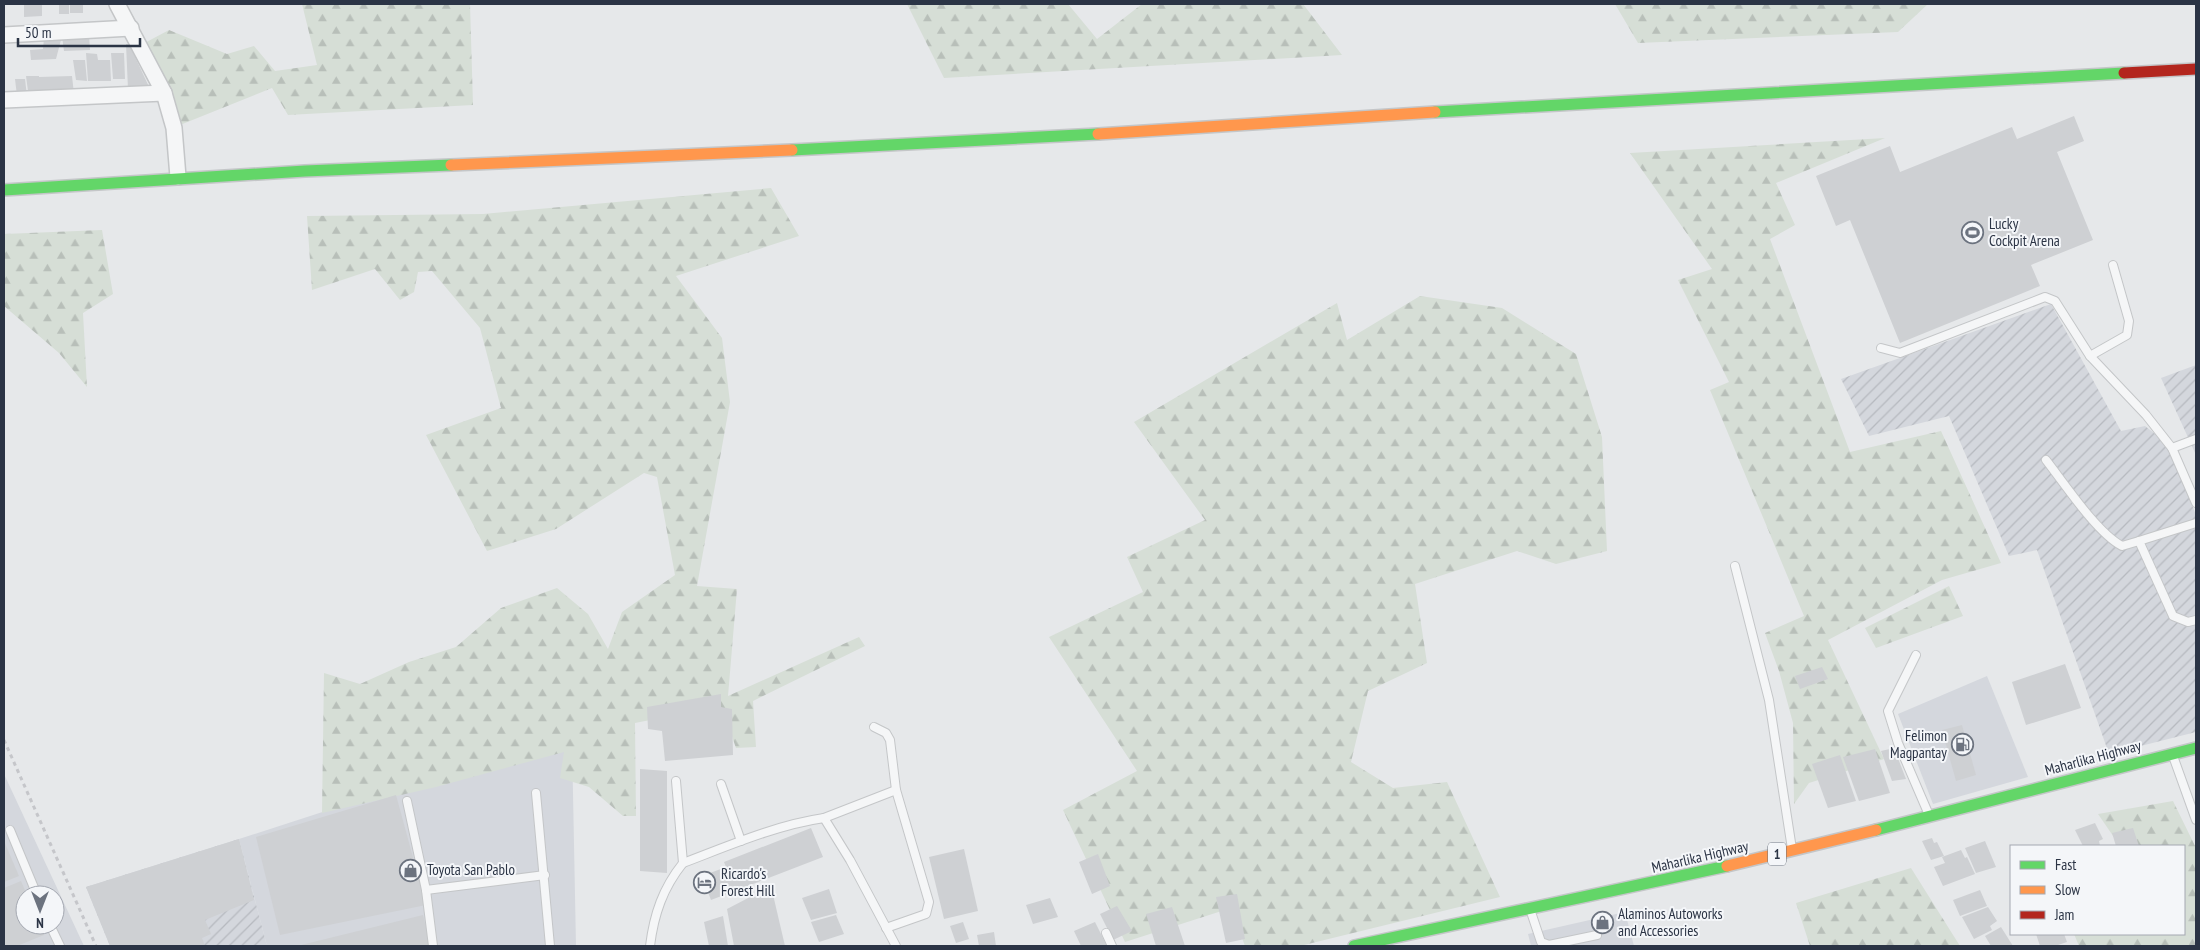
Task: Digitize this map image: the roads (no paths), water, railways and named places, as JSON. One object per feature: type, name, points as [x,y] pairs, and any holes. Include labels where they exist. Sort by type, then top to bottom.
[{"type":"street","points":[[117,4],[164,93],[174,128],[178,177]]},
{"type":"street","points":[[4,35],[130,28]]},
{"type":"street","points":[[4,190],[178,177],[693,155],[1063,136],[1616,101],[2196,69]]},
{"type":"street","points":[[4,100],[164,93]]},
{"type":"street","name":"Maharlika Highway","points":[[1354,946],[1698,873],[1792,851],[2196,748]]},
{"type":"lane","points":[[2090,356],[2127,335],[2129,321],[2113,266]]},
{"type":"lane","points":[[1882,348],[1900,353],[2045,297],[2055,301],[2090,356],[2146,414],[2172,448],[2196,503]]},
{"type":"lane","points":[[2172,448],[2196,439]]},
{"type":"lane","points":[[2046,460],[2088,513],[2122,546],[2196,523]]},
{"type":"lane","points":[[2139,541],[2172,616],[2188,622],[2196,620]]},
{"type":"lane","points":[[1735,566],[1769,700],[1792,851]]},
{"type":"lane","points":[[1916,655],[1895,693],[1888,711],[1898,743],[1930,817]]},
{"type":"lane","points":[[874,727],[886,733],[890,740],[896,790],[929,902],[929,910],[926,914],[886,928]]},
{"type":"lane","points":[[2172,753],[2196,820]]},
{"type":"lane","points":[[676,781],[683,863]]},
{"type":"lane","points":[[721,784],[741,841]]},
{"type":"lane","points":[[650,946],[657,911],[668,882],[683,863],[741,841],[810,820],[824,818],[896,790]]},
{"type":"lane","points":[[536,793],[550,946]]},
{"type":"lane","points":[[407,801],[426,890],[433,946]]},
{"type":"lane","points":[[824,818],[850,860],[896,946]]},
{"type":"lane","points":[[10,830],[34,885]]},
{"type":"lane","points":[[426,890],[545,875]]},
{"type":"lane","points":[[1529,908],[1541,942],[1549,945],[1596,935]]},
{"type":"lane","points":[[1106,934],[1112,946]]},
{"type":"place","name":"Lucky Cockpit Arena","points":[[1973,233]]},
{"type":"place","name":"Felimon Magpantay","points":[[1963,745]]},
{"type":"place","name":"Toyota San Pablo","points":[[411,870]]},
{"type":"place","name":"Ricardo's Forest Hill","points":[[705,883]]},
{"type":"place","name":"Alaminos Autoworks and Accessories","points":[[1602,923]]}]
